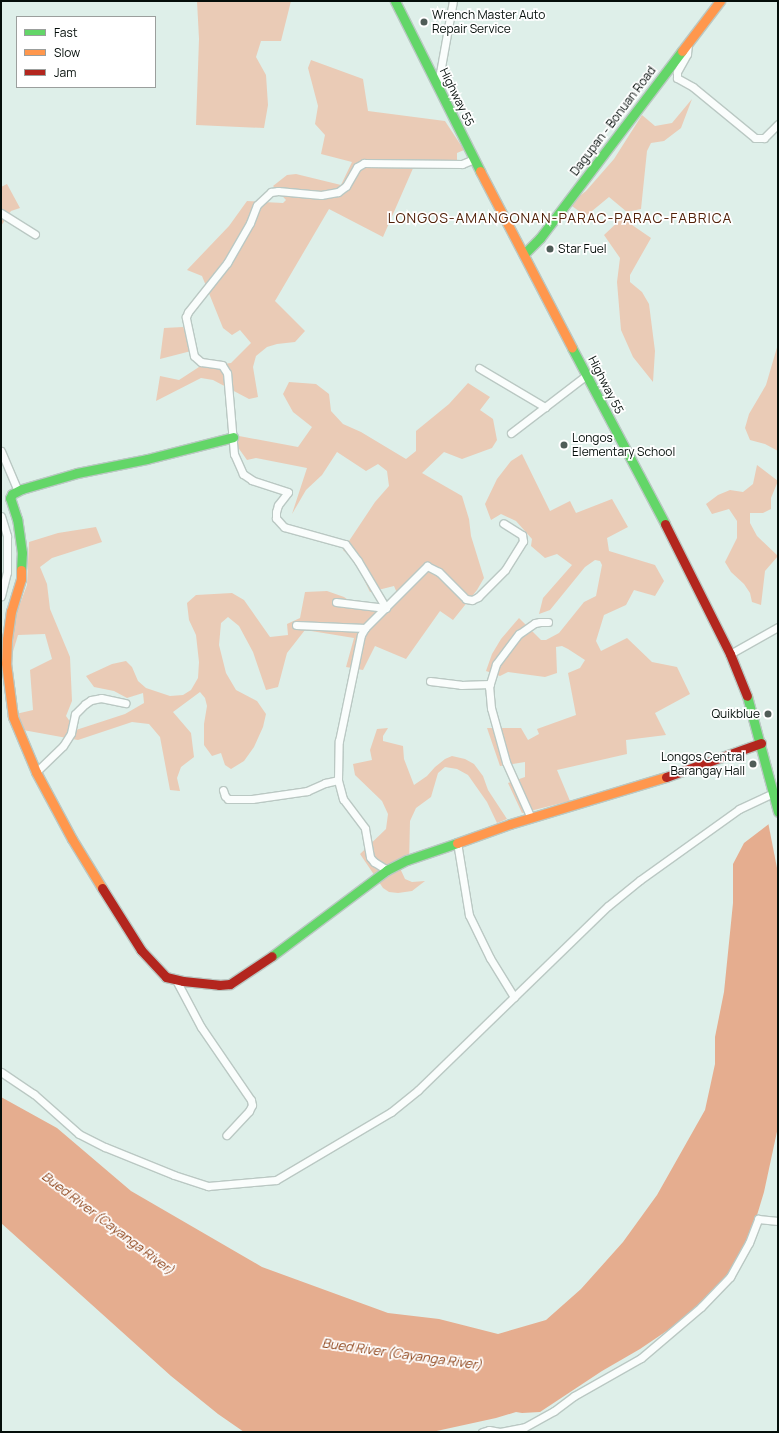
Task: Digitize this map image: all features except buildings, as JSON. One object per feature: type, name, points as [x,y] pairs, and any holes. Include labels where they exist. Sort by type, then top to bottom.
[{"type":"main road","name":"Highway 55","points":[[395,1],[438,85],[468,161],[524,254],[588,374],[730,654],[747,696],[761,743],[778,812]]},
{"type":"main road","name":"Dagupan - Bonuan Road","points":[[524,254],[540,238],[720,1]]},
{"type":"main road","points":[[233,437],[147,459],[77,473],[18,491],[12,494],[10,498],[17,519],[22,553],[21,579],[11,611],[6,664],[14,717],[36,772],[72,839],[124,924],[153,965],[166,976],[176,980],[219,985],[236,982],[387,870],[407,860],[456,842],[671,775],[761,743]]},
{"type":"street","points":[[438,85],[453,1]]},
{"type":"street","points":[[688,42],[687,54],[677,72],[677,78],[693,87],[755,138],[764,138],[778,124]]},
{"type":"street","points":[[386,608],[358,561],[345,544],[287,529],[276,518],[276,512],[278,504],[288,492],[252,480],[243,474],[234,454],[227,373],[222,365],[202,362],[194,356],[186,317],[188,312],[227,263],[250,224],[257,205],[271,192],[278,191],[321,195],[338,192],[346,186],[357,167],[364,163],[468,161]]},
{"type":"street","points":[[1,213],[35,234]]},
{"type":"street","points":[[479,368],[545,407]]},
{"type":"street","points":[[511,433],[588,374]]},
{"type":"street","points":[[1,451],[18,491]]},
{"type":"street","points":[[1,516],[7,536],[7,572],[1,596]]},
{"type":"street","points":[[387,870],[374,862],[370,857],[365,828],[343,799],[338,780],[339,740],[358,645],[365,628],[427,566],[439,572],[466,600],[472,600],[478,597],[505,570],[523,541],[522,535],[503,523]]},
{"type":"street","points":[[336,602],[386,608]]},
{"type":"street","points":[[531,818],[506,762],[491,708],[489,696],[490,684],[496,664],[519,634],[535,623],[548,622]]},
{"type":"street","points":[[296,625],[365,628]]},
{"type":"street","points":[[730,654],[778,627]]},
{"type":"street","points":[[430,682],[461,685],[490,684]]},
{"type":"street","points":[[36,772],[63,746],[71,733],[75,714],[85,704],[91,700],[101,698],[124,703]]},
{"type":"street","points":[[223,790],[228,799],[252,799],[307,790],[338,780]]},
{"type":"street","points":[[1,1072],[34,1094],[79,1134],[105,1147],[174,1175],[208,1186],[276,1180],[391,1112],[418,1090],[608,906],[640,880],[739,809],[774,793]]},
{"type":"street","points":[[456,842],[469,914],[490,958],[514,997]]},
{"type":"street","points":[[176,980],[201,1027],[251,1100],[252,1105],[249,1111],[227,1135]]},
{"type":"street","points":[[483,1432],[489,1430],[500,1432],[526,1427],[554,1411],[574,1396],[641,1358],[701,1307],[730,1277],[749,1243],[758,1219],[778,1221]]},
{"type":"shaded area","points":[[197,1],[291,1],[281,41],[261,41],[256,57],[266,75],[268,105],[264,128],[196,125],[199,39]]},
{"type":"shaded area","points":[[311,60],[363,79],[368,111],[445,121],[464,150],[457,153],[457,167],[414,166],[383,237],[329,209],[275,301],[305,331],[295,342],[267,347],[256,356],[253,367],[258,397],[249,399],[213,380],[201,378],[156,401],[160,376],[179,380],[199,367],[231,363],[251,343],[240,330],[232,335],[223,328],[202,276],[187,270],[229,226],[247,201],[283,203],[286,200],[273,186],[287,175],[296,174],[341,185],[352,162],[321,154],[325,135],[315,124],[318,106],[308,68]]},
{"type":"shaded area","points":[[692,99],[681,128],[664,141],[651,143],[647,151],[641,209],[627,212],[609,197],[586,216],[569,204],[586,191],[614,159],[642,115],[655,126],[672,123]]},
{"type":"shaded area","points":[[7,184],[20,208],[11,211],[1,226],[1,187]]},
{"type":"shaded area","points":[[622,218],[651,238],[630,275],[630,282],[642,292],[649,304],[655,351],[653,382],[633,357],[621,330],[617,282],[620,258],[604,235]]},
{"type":"shaded area","points":[[183,327],[195,350],[160,359],[164,328]]},
{"type":"shaded area","points":[[778,344],[778,451],[765,444],[750,440],[745,428],[749,414],[766,385]]},
{"type":"shaded area","points":[[289,382],[316,384],[329,394],[331,411],[343,424],[361,432],[406,459],[416,451],[416,431],[449,404],[468,383],[490,397],[480,410],[493,419],[497,440],[492,448],[462,459],[444,452],[422,473],[462,496],[469,519],[471,536],[484,578],[477,590],[453,620],[440,611],[406,659],[375,646],[363,670],[346,667],[354,638],[305,630],[287,653],[278,687],[266,690],[253,652],[239,626],[228,617],[221,623],[219,645],[226,673],[236,690],[257,701],[266,714],[263,727],[254,747],[244,761],[231,769],[225,765],[221,753],[212,756],[204,745],[204,724],[207,706],[205,698],[200,692],[173,712],[191,733],[194,757],[181,767],[177,778],[180,791],[170,790],[160,737],[149,724],[132,722],[78,740],[12,728],[7,716],[33,710],[30,670],[52,659],[45,634],[18,635],[12,655],[1,662],[1,637],[17,612],[27,585],[29,542],[58,533],[96,527],[102,542],[52,558],[40,567],[47,584],[50,609],[70,657],[72,701],[66,716],[76,730],[125,714],[144,703],[143,693],[127,698],[114,691],[94,687],[86,676],[112,664],[126,661],[132,667],[138,681],[146,688],[170,696],[183,695],[191,690],[198,678],[199,662],[196,635],[189,620],[187,603],[196,595],[232,593],[244,600],[270,637],[288,635],[287,624],[300,618],[305,592],[327,591],[344,597],[363,610],[387,604],[397,593],[394,586],[370,592],[355,561],[343,550],[375,502],[389,486],[387,471],[378,464],[366,471],[337,452],[322,475],[306,490],[292,514],[307,468],[256,458],[247,460],[237,446],[239,436],[298,447],[312,427],[293,412],[283,394]]},
{"type":"shaded area","points":[[522,454],[550,511],[570,501],[576,513],[612,499],[628,527],[607,538],[609,551],[655,565],[664,581],[655,596],[634,590],[626,605],[604,615],[596,641],[601,651],[627,638],[652,662],[677,667],[690,694],[655,713],[666,735],[626,740],[627,754],[557,770],[570,801],[522,813],[508,783],[525,777],[525,762],[500,766],[487,728],[521,728],[528,740],[539,734],[537,729],[576,715],[568,673],[580,668],[585,660],[562,646],[556,647],[557,673],[545,677],[508,672],[500,676],[486,671],[492,654],[501,639],[519,618],[541,640],[546,640],[559,633],[584,602],[596,596],[602,565],[600,561],[595,560],[585,567],[550,610],[539,614],[543,598],[572,565],[557,554],[545,558],[531,546],[532,539],[516,521],[501,514],[491,520],[485,504],[497,479],[511,461]]},
{"type":"shaded area","points":[[757,465],[778,481],[771,498],[771,509],[763,513],[750,513],[750,523],[757,536],[778,556],[765,571],[761,605],[752,602],[750,593],[744,584],[731,572],[725,562],[737,538],[737,521],[729,509],[712,514],[706,504],[718,495],[730,490],[743,492],[753,484]]},
{"type":"shaded area","points":[[388,728],[383,736],[383,741],[403,746],[404,759],[414,785],[427,776],[445,759],[452,756],[465,759],[474,764],[483,776],[488,790],[507,819],[497,823],[487,802],[468,775],[457,769],[445,767],[438,773],[431,797],[416,808],[410,821],[409,864],[399,866],[405,879],[412,882],[425,881],[412,891],[398,893],[389,892],[383,888],[360,854],[386,829],[388,814],[382,801],[355,775],[353,764],[372,760],[370,750],[377,729]]},
{"type":"water","name":"Bued River (Cayanga River)","points":[[778,817],[778,1127],[764,1192],[748,1245],[725,1281],[674,1326],[540,1412],[516,1412],[496,1418],[432,1432],[244,1432],[218,1414],[171,1376],[1,1223],[1,1097],[57,1128],[131,1191],[262,1267],[388,1313],[439,1319],[498,1334],[546,1320],[581,1289],[623,1242],[657,1195],[705,1110],[715,1064],[715,1037],[724,992],[733,903],[733,864],[744,843]]},
{"type":"pier","points":[[778,815],[778,873],[768,822]]},
{"type":"traffic: fast","points":[[395,1],[480,171]]},
{"type":"traffic: fast","points":[[524,254],[540,238],[682,51]]},
{"type":"traffic: fast","points":[[572,348],[665,524]]},
{"type":"traffic: fast","points":[[21,570],[22,553],[17,519],[10,498],[12,494],[22,489],[77,473],[147,459],[233,437]]},
{"type":"traffic: fast","points":[[747,696],[778,812]]},
{"type":"traffic: fast","points":[[272,956],[387,870],[407,860],[457,843]]},
{"type":"traffic: slow","points":[[682,51],[720,1]]},
{"type":"traffic: slow","points":[[480,171],[572,348]]},
{"type":"traffic: slow","points":[[21,570],[21,579],[11,611],[7,639],[6,663],[13,717],[36,772],[72,839],[102,888]]},
{"type":"traffic: slow","points":[[457,843],[510,824],[666,777]]},
{"type":"traffic: jam","points":[[665,524],[730,654],[747,696]]},
{"type":"traffic: jam","points":[[666,777],[761,743]]},
{"type":"traffic: jam","points":[[102,888],[141,950],[166,977],[183,981],[219,985],[230,984],[272,956]]},
{"type":"place","name":"Wrench Master Auto Repair Service","points":[[424,22]]},
{"type":"place","name":"Star Fuel","points":[[550,249]]},
{"type":"place","name":"Longos Elementary School","points":[[564,445]]},
{"type":"place","name":"Quikblue","points":[[768,714]]},
{"type":"place","name":"Longos Central Barangay Hall","points":[[753,764]]},
{"type":"district","name":"LONGOS-AMANGONAN-PARAC‑PARAC-FABRICA","points":[[560,218]]}]
